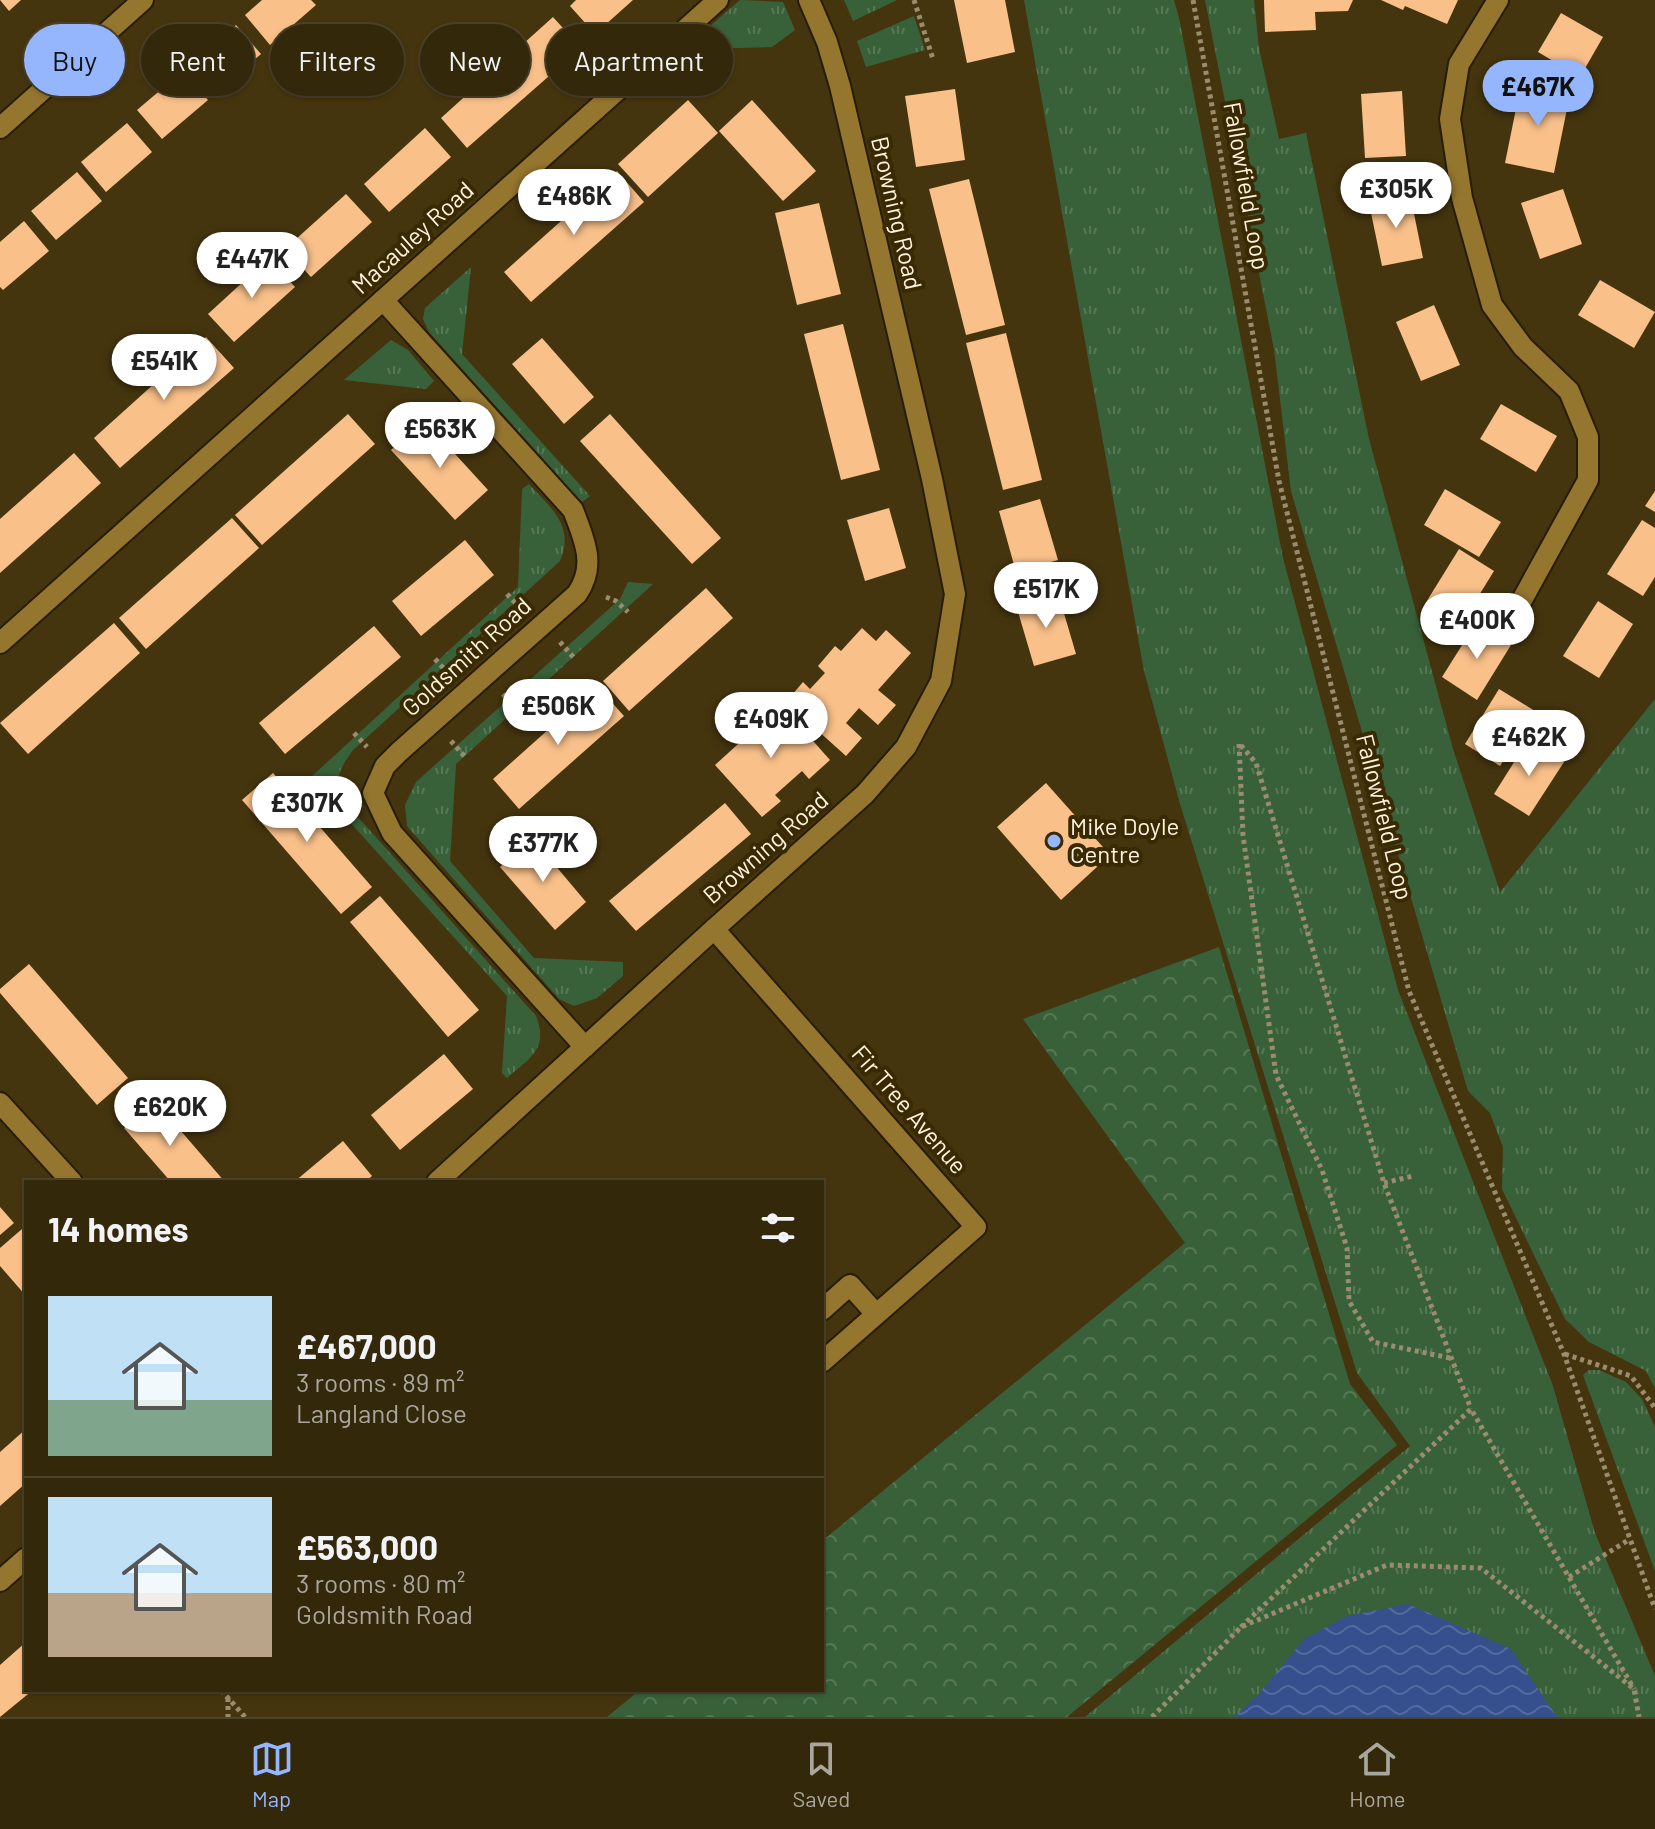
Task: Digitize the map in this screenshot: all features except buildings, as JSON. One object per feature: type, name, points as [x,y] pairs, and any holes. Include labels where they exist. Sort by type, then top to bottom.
[{"type":"street","points":[[0,128],[143,0]]},
{"type":"street","name":"Macauley Road","points":[[0,643],[718,0]]},
{"type":"street","name":"Browning Road","points":[[439,1180],[865,794],[906,747],[941,681],[955,594],[932,479],[840,86],[827,42],[809,0]]},
{"type":"street","points":[[1498,0],[1459,64],[1450,119],[1462,198],[1492,305],[1523,347],[1569,391],[1588,437],[1588,480],[1522,600]]},
{"type":"street","name":"Goldsmith Road","points":[[383,300],[573,510],[589,552],[582,587],[577,594],[399,752],[385,766],[373,793],[392,833],[585,1047]]},
{"type":"street","name":"Fir Tree Avenue","points":[[714,929],[976,1227],[824,1360]]},
{"type":"street","points":[[0,1103],[70,1180]]},
{"type":"street","points":[[824,1308],[850,1285],[876,1314]]},
{"type":"street","points":[[0,1581],[24,1560]]},
{"type":"path","points":[[914,0],[933,59]]},
{"type":"path","name":"Fallowfield Loop","points":[[1193,0],[1279,481],[1409,991],[1564,1354],[1655,1609]]},
{"type":"path","points":[[1450,1358],[1373,1342],[1349,1301],[1347,1248],[1322,1170],[1276,1075],[1243,835],[1239,743],[1256,763],[1384,1183],[1450,1358],[1471,1409],[1634,1689],[1639,1717]]},
{"type":"path","points":[[1384,1183],[1413,1176]]},
{"type":"path","points":[[1564,1354],[1631,1376],[1655,1407]]},
{"type":"path","points":[[1152,1717],[1241,1627],[1471,1409]]},
{"type":"path","points":[[1569,1577],[1630,1539]]},
{"type":"path","points":[[1241,1627],[1387,1565],[1481,1568],[1634,1689]]},
{"type":"path","points":[[223,1692],[245,1717]]},
{"type":"path","points":[[228,1697],[228,1717]]},
{"type":"green space","points":[[740,0],[783,2],[795,30],[772,47],[733,48],[733,24],[712,24]]},
{"type":"green space","points":[[844,0],[897,0],[853,21]]},
{"type":"green space","points":[[1024,0],[1174,0],[1283,558],[1398,990],[1553,1386],[1595,1533],[1655,1676],[1655,1717],[1085,1717],[1410,1446],[1357,1373],[1180,804],[1144,671]]},
{"type":"green space","points":[[1205,0],[1254,0],[1259,48],[1279,139],[1306,133],[1369,439],[1453,749],[1500,892],[1655,699],[1655,1388],[1646,1371],[1589,1342],[1565,1319],[1502,1189],[1503,1147],[1490,1113],[1468,1091],[1291,491],[1274,349]]},
{"type":"green space","points":[[914,16],[925,50],[866,67],[857,41]]},
{"type":"green space","points":[[471,267],[462,354],[590,496],[582,502],[429,332],[423,319],[425,308]]},
{"type":"green space","points":[[391,340],[408,350],[434,381],[426,389],[344,380]]},
{"type":"green space","points":[[529,484],[563,528],[564,549],[560,561],[353,750],[339,777],[340,790],[348,806],[536,1016],[539,1045],[530,1058],[507,1078],[502,1073],[507,996],[310,778],[518,587],[522,489]]},
{"type":"green space","points":[[628,582],[653,584],[456,764],[450,861],[534,958],[623,962],[623,976],[597,998],[574,1006],[559,999],[407,826],[405,805],[416,782],[620,599]]},
{"type":"green space","points":[[1219,947],[1350,1384],[1397,1445],[1067,1717],[607,1717],[638,1692],[824,1692],[824,1539],[1185,1243],[1023,1019]]},
{"type":"green space","points":[[1589,1370],[1599,1370],[1626,1382],[1642,1399],[1655,1427],[1655,1571],[1583,1375]]},
{"type":"water","points":[[1408,1604],[1511,1649],[1557,1717],[1235,1717],[1260,1693],[1304,1639],[1347,1616]]},
{"type":"place","name":"Mike Doyle Centre","points":[[1054,841]]}]
